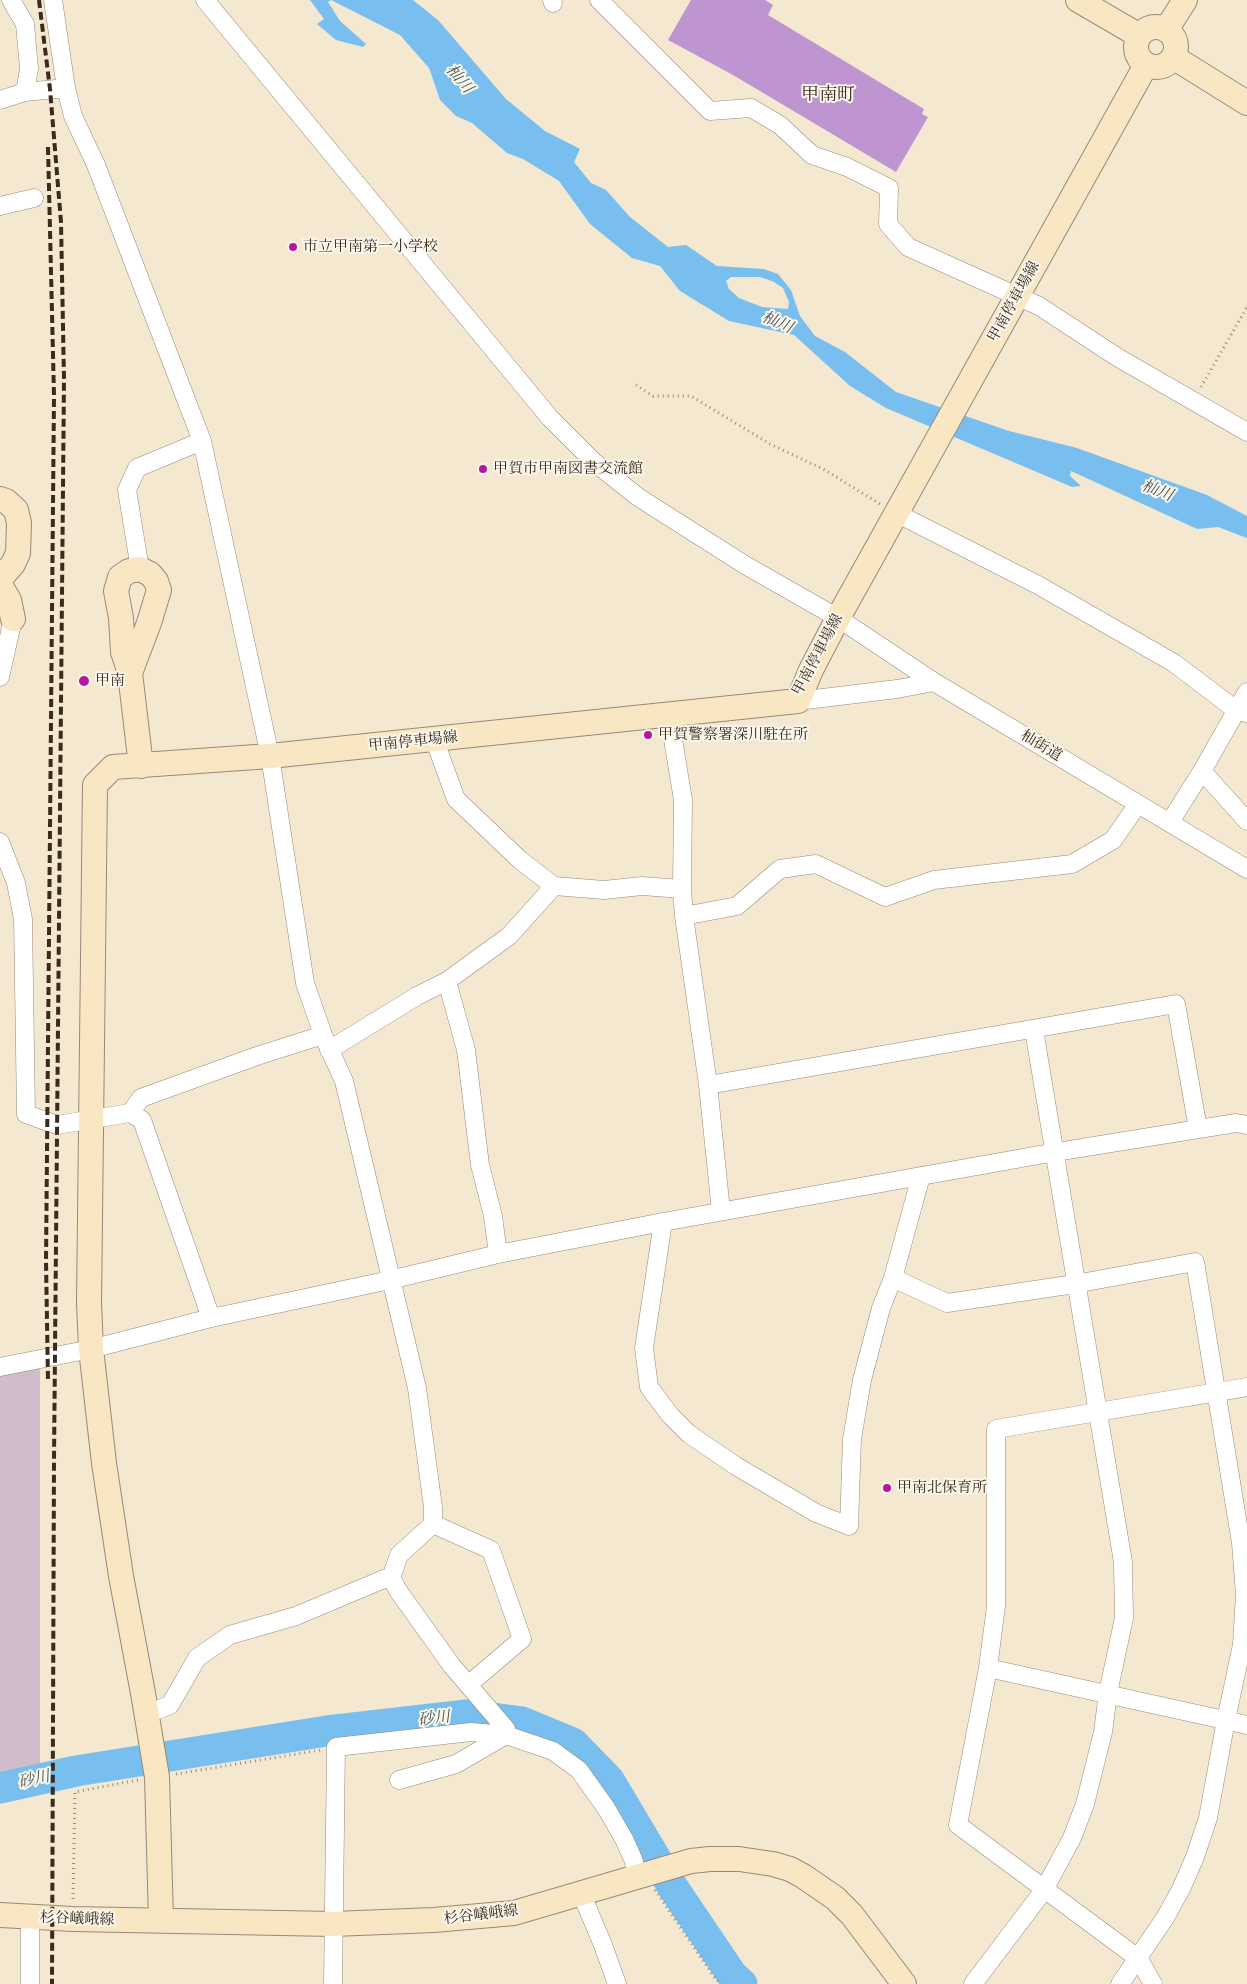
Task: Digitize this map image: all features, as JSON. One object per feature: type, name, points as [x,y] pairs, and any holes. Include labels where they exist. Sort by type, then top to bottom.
[{"type":"main road","points":[[1078,0],[1138,35]]},
{"type":"main road","points":[[1166,30],[1185,0]]},
{"type":"main road","points":[[1157,26],[1166,30],[1174,37],[1176,44],[1173,57],[1164,66],[1158,67],[1141,62],[1135,46],[1138,35],[1150,27],[1157,26]]},
{"type":"main road","points":[[1173,57],[1247,102]]},
{"type":"main road","name":"甲南停車場線","points":[[92,1120],[95,785],[113,767],[270,756],[798,700],[838,618],[1146,65]]},
{"type":"main road","points":[[0,499],[6,501],[16,510],[19,523],[18,553],[13,564],[0,579]]},
{"type":"main road","points":[[130,673],[157,600],[158,590],[156,581],[150,574],[140,569],[129,571],[120,577],[116,591],[123,652],[130,673],[141,766]]},
{"type":"main road","points":[[0,585],[9,600],[13,618]]},
{"type":"main road","points":[[121,625],[127,631],[138,632],[147,628]]},
{"type":"main road","points":[[92,1120],[89,1303],[91,1349],[104,1463],[119,1567],[147,1714],[156,1774],[161,1920]]},
{"type":"main road","name":"杉谷嶬峨線","points":[[0,1916],[333,1924],[434,1920],[514,1913],[652,1873],[710,1859],[739,1859],[773,1864],[803,1876],[835,1898],[852,1915],[904,1984]]},
{"type":"street","points":[[11,0],[25,24],[29,70],[25,92]]},
{"type":"street","points":[[54,0],[66,88],[73,116],[96,165],[202,441],[270,756],[305,983],[326,1042],[344,1081],[417,1388],[433,1507],[433,1524],[399,1555],[391,1578],[452,1666],[506,1732]]},
{"type":"street","name":"杣街道","points":[[205,0],[490,347],[550,418],[594,462],[638,496],[745,565],[838,618],[934,682],[1247,869]]},
{"type":"street","points":[[599,0],[710,111],[751,108],[780,125],[812,155],[847,167],[889,188],[888,224],[908,247],[1012,305],[1039,306],[1117,357],[1247,432]]},
{"type":"street","points":[[0,100],[25,92],[66,88]]},
{"type":"street","points":[[0,206],[34,198]]},
{"type":"street","points":[[140,569],[127,490],[137,468],[202,441]]},
{"type":"street","points":[[899,507],[1174,663],[1242,705],[1170,822]]},
{"type":"street","points":[[0,677],[13,618]]},
{"type":"street","points":[[798,700],[897,689],[934,682]]},
{"type":"street","points":[[669,715],[683,800],[682,888],[684,916],[708,1084],[721,1210]]},
{"type":"street","points":[[434,739],[456,799],[520,860],[554,886],[604,890],[642,886],[682,888]]},
{"type":"street","points":[[1202,771],[1247,821]]},
{"type":"street","points":[[684,916],[737,906],[780,869],[816,864],[885,897],[934,880],[1072,864],[1114,840],[1138,804]]},
{"type":"street","points":[[0,842],[16,883],[23,919],[26,1114],[57,1125],[130,1113],[142,1120],[211,1318]]},
{"type":"street","points":[[130,1113],[141,1098],[257,1056],[326,1042],[447,981],[509,936],[554,886]]},
{"type":"street","points":[[447,981],[466,1050],[480,1165],[493,1216],[498,1254]]},
{"type":"street","points":[[708,1084],[1034,1030],[1176,1004],[1198,1129]]},
{"type":"street","points":[[973,1984],[1044,1890],[1072,1838],[1085,1804],[1103,1732],[1108,1693],[1124,1618],[1123,1562],[1075,1284],[1056,1152],[1034,1030]]},
{"type":"street","points":[[0,1367],[91,1349],[211,1318],[390,1280],[498,1254],[721,1210],[1198,1129],[1236,1123],[1247,1125]]},
{"type":"street","points":[[662,1222],[644,1348],[649,1387],[670,1415],[689,1434],[736,1466],[816,1513],[849,1526],[852,1439],[862,1380],[881,1308],[893,1278],[921,1176]]},
{"type":"street","points":[[893,1278],[947,1303],[1075,1284],[1195,1262],[1241,1543],[1245,1594],[1242,1645],[1208,1818],[1194,1857],[1181,1889],[1165,1918],[1139,1959],[1120,1984]]},
{"type":"street","points":[[1153,1984],[1139,1959],[958,1825],[988,1668],[996,1606],[996,1429],[1247,1387]]},
{"type":"street","points":[[433,1524],[491,1550],[522,1639],[468,1685]]},
{"type":"street","points":[[147,1714],[170,1705],[197,1658],[230,1635],[296,1616],[384,1579],[391,1578]]},
{"type":"street","points":[[988,1668],[1247,1725]]},
{"type":"street","points":[[333,1984],[336,1747],[471,1732],[506,1732],[553,1751],[579,1770],[606,1808],[633,1859],[652,1873]]},
{"type":"street","points":[[399,1780],[456,1764],[506,1732]]},
{"type":"street","points":[[581,1893],[617,1984]]},
{"type":"street","points":[[30,1917],[30,1984]]},
{"type":"path","points":[[1193,401],[1247,307]]},
{"type":"path","points":[[636,385],[653,396],[691,396],[770,444],[899,507]]},
{"type":"path","points":[[652,1873],[714,1978],[721,1984]]},
{"type":"shaded area","points":[[40,1364],[40,1767],[0,1775],[0,1372]]},
{"type":"water","points":[[310,0],[331,0],[328,2],[340,21],[366,44],[363,47],[336,40],[317,24],[324,19]]},
{"type":"water","name":"杣川","points":[[331,0],[413,0],[438,20],[506,99],[545,131],[580,149],[574,162],[591,183],[606,190],[630,217],[668,247],[686,245],[717,266],[764,269],[778,274],[791,290],[800,316],[815,336],[845,352],[896,392],[1009,431],[1077,448],[1207,495],[1247,516],[1247,538],[1218,527],[1197,529],[1071,471],[1070,476],[1081,486],[1072,487],[886,408],[850,386],[794,335],[729,321],[680,291],[660,266],[632,258],[590,224],[559,181],[523,159],[507,153],[472,123],[456,116],[440,100],[429,68],[400,35]],"holes":[[[731,277],[760,277],[774,282],[783,288],[789,302],[788,309],[762,307],[739,298],[729,289],[726,281]]]},
{"type":"building","points":[[691,0],[765,0],[773,5],[768,15],[924,109],[922,114],[928,117],[896,172],[733,75],[668,40]]},
{"type":"waterway","name":"砂川","points":[[0,1788],[76,1771],[327,1731],[466,1715],[522,1722],[573,1743],[609,1780],[672,1886],[732,1975],[742,1984]]},
{"type":"railway","points":[[39,0],[50,89],[61,222],[64,379],[54,1460],[52,1984]]},
{"type":"railway","points":[[48,147],[54,396],[46,1261],[48,1380]]},
{"type":"place","name":"市立甲南第一小学校","points":[[293,247]]},
{"type":"place","name":"甲賀市甲南図書交流館","points":[[483,469]]},
{"type":"place","name":"甲南","points":[[84,681]]},
{"type":"place","name":"甲賀警察署深川駐在所","points":[[648,735]]},
{"type":"place","name":"甲南北保育所","points":[[887,1488]]},
{"type":"district","name":"甲南町","points":[[828,95]]}]
